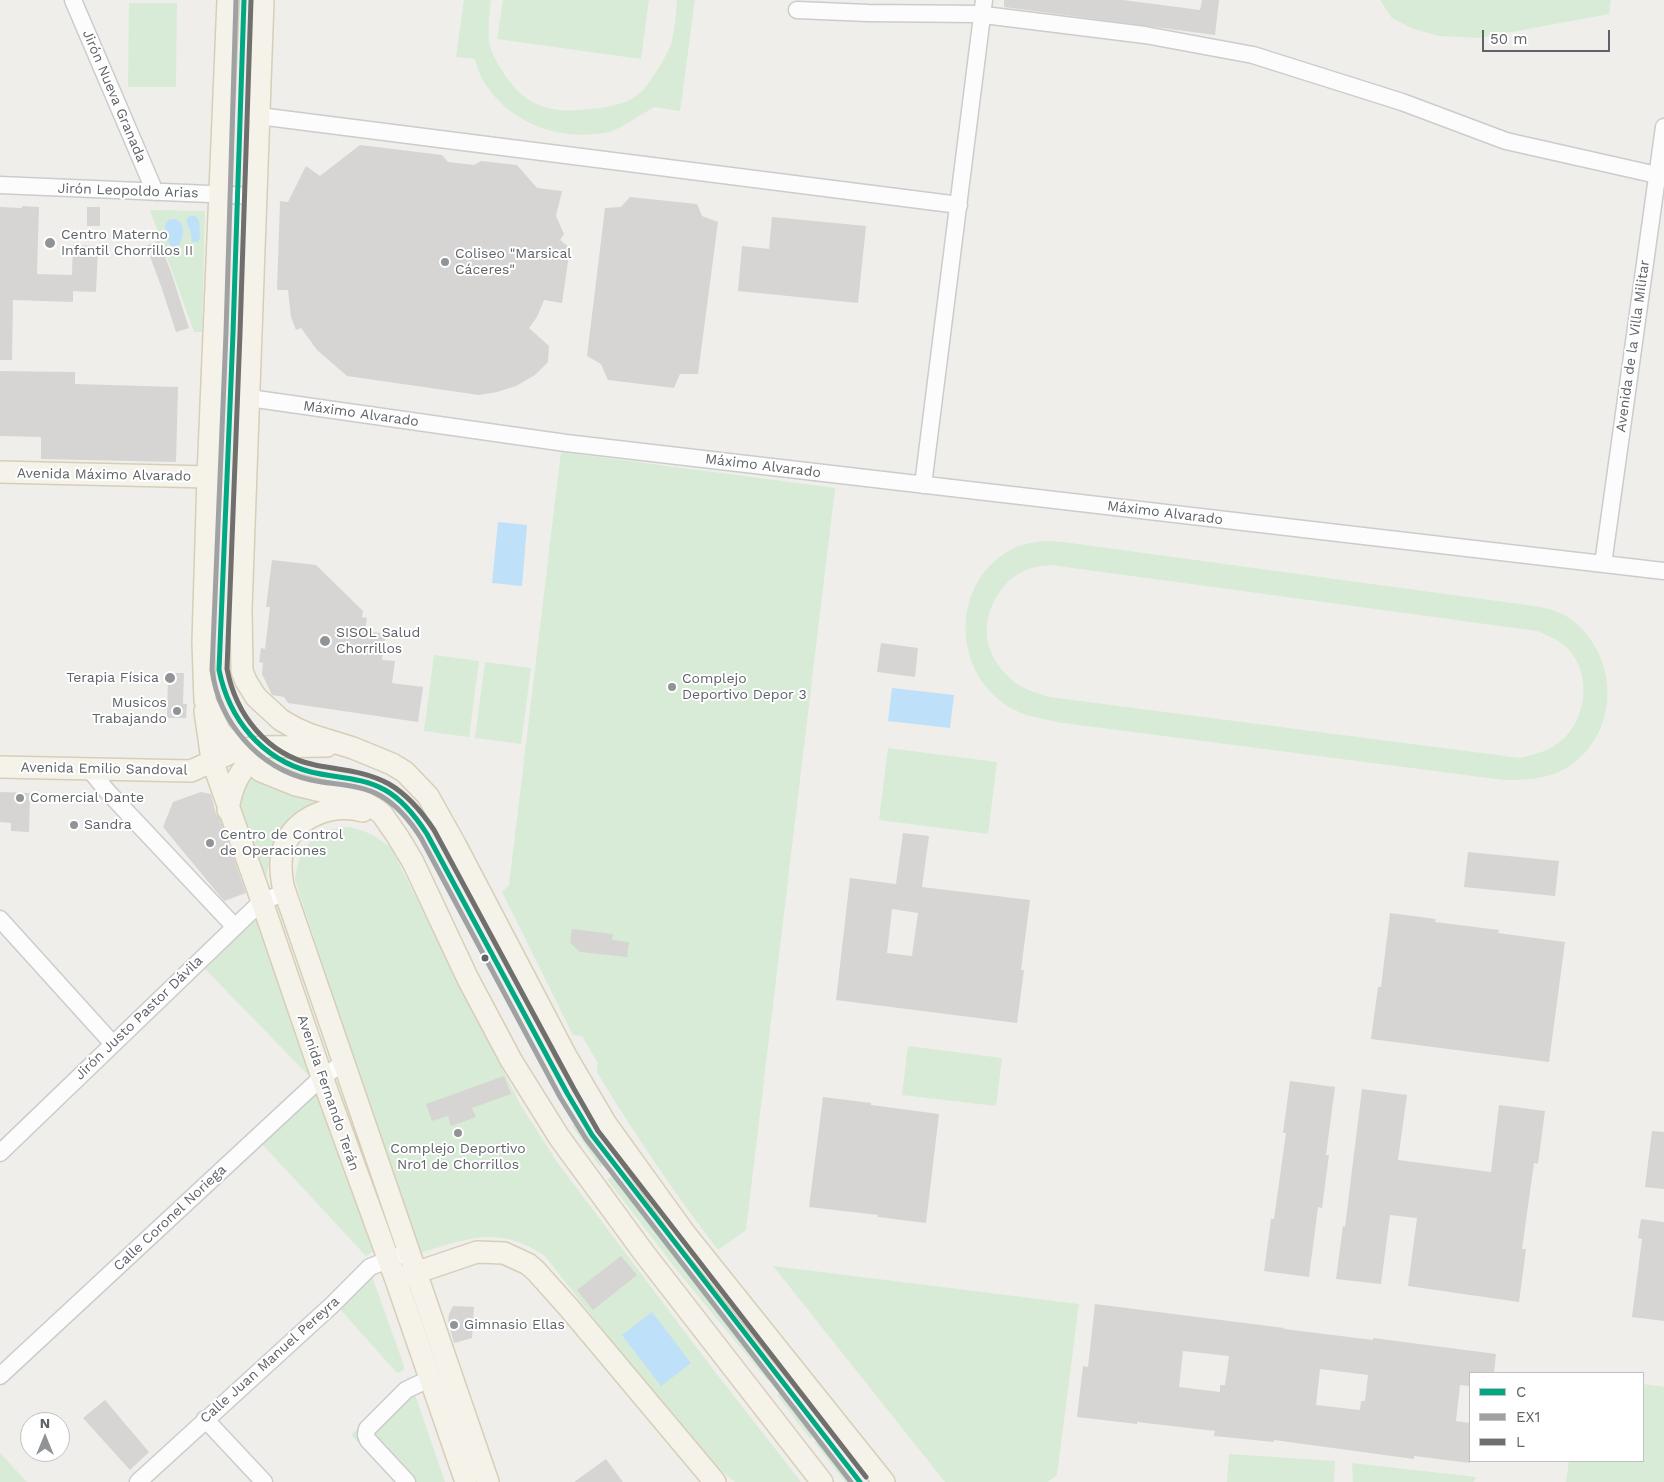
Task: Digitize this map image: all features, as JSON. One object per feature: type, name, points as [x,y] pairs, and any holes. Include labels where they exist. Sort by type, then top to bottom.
[{"type":"main road","name":"Avenida Fernando Terán","points":[[228,0],[203,642],[207,733],[212,760],[228,810],[262,901],[322,1077],[396,1280],[466,1482]]},
{"type":"main road","points":[[263,0],[241,609],[242,671],[246,681],[256,697],[281,720],[311,735],[353,748],[392,764],[404,772],[428,796],[566,1056],[606,1124],[683,1231],[884,1482]]},
{"type":"main road","name":"Avenida Máximo Alvarado","points":[[0,472],[208,477]]},
{"type":"main road","points":[[205,701],[211,717],[220,732],[249,753],[261,771],[289,783],[364,802],[382,814],[413,862],[468,979],[507,1052],[559,1137],[644,1253],[822,1482]]},
{"type":"main road","name":"Avenida Emilio Sandoval","points":[[0,767],[190,771],[212,760],[249,753],[321,746],[353,748]]},
{"type":"main road","points":[[228,810],[232,787],[243,769],[249,753]]},
{"type":"main road","name":"Avenida Fernando Terán","points":[[391,827],[377,816],[368,812],[346,808],[327,810],[308,818],[293,832],[283,848],[281,867],[284,893],[417,1272],[488,1482]]},
{"type":"main road","points":[[396,1280],[477,1252],[504,1253],[528,1264],[570,1309],[715,1482]]},
{"type":"street","name":"Jirón Nueva Granada","points":[[73,0],[154,192]]},
{"type":"street","points":[[797,10],[868,13],[984,8],[1253,55],[1402,102],[1506,141],[1657,176]]},
{"type":"street","points":[[923,485],[984,8]]},
{"type":"street","points":[[259,116],[959,205]]},
{"type":"street","name":"Avenida de la Villa Militar","points":[[1603,564],[1664,127]]},
{"type":"street","name":"Jirón Leopoldo Arias","points":[[0,185],[256,196]]},
{"type":"street","name":"Máximo Alvarado","points":[[249,398],[566,443],[1664,571]]},
{"type":"street","points":[[90,770],[107,791],[235,927]]},
{"type":"street","name":"Jirón Justo Pastor Dávila","points":[[0,1152],[262,901],[284,893]]},
{"type":"street","points":[[0,919],[113,1044]]},
{"type":"street","name":"Calle Coronel Noriega","points":[[0,1376],[322,1077],[344,1063]]},
{"type":"street","name":"Calle Juan Manuel Pereyra","points":[[138,1482],[332,1305],[370,1267],[410,1252]]},
{"type":"street","points":[[407,1482],[368,1440],[366,1435],[367,1429],[406,1390],[430,1378]]},
{"type":"street","points":[[205,1419],[264,1482]]},
{"type":"green space","points":[[464,0],[491,0],[489,42],[501,69],[519,92],[529,100],[550,109],[576,110],[619,104],[638,95],[650,81],[668,52],[675,26],[677,0],[695,0],[680,111],[654,107],[616,130],[595,134],[562,133],[531,124],[504,106],[492,94],[480,75],[475,59],[456,57]]},
{"type":"green space","points":[[503,0],[649,0],[641,59],[497,39]]},
{"type":"green space","points":[[1380,0],[1611,0],[1609,14],[1479,38],[1439,36],[1411,28],[1392,18]]},
{"type":"green space","points":[[129,3],[177,3],[176,87],[128,87]]},
{"type":"green space","points":[[150,210],[205,211],[202,332],[194,332]]},
{"type":"green space","name":"Complejo Deportivo Depor 3","points":[[561,452],[835,488],[746,1230],[718,1250],[670,1185],[625,1118],[597,1072],[598,1063],[582,1036],[573,1035],[502,892],[509,885]]},
{"type":"green space","points":[[1043,541],[1063,542],[1549,609],[1572,620],[1587,635],[1598,652],[1605,672],[1608,691],[1606,711],[1600,731],[1589,748],[1566,768],[1540,778],[1504,780],[1056,722],[1026,715],[1009,707],[990,692],[977,672],[968,651],[966,628],[968,605],[977,584],[990,565],[1014,548]],"holes":[[[1051,565],[1537,631],[1559,641],[1574,656],[1583,680],[1583,693],[1577,719],[1571,730],[1562,740],[1547,749],[1520,758],[1049,697],[1024,688],[1007,675],[998,665],[988,642],[987,628],[990,611],[1003,587],[1009,581],[1028,569]]]},
{"type":"green space","points":[[434,655],[479,661],[469,737],[424,731]]},
{"type":"green space","points":[[485,662],[531,668],[521,744],[475,738]]},
{"type":"green space","points":[[888,748],[997,762],[988,834],[879,820]]},
{"type":"green space","points":[[248,771],[330,801],[300,810],[289,819],[276,840],[265,884],[236,799]]},
{"type":"green space","name":"Complejo Deportivo Nro1 de Chorrillos","points":[[348,827],[371,834],[391,848],[520,1104],[557,1162],[712,1368],[801,1482],[735,1482],[722,1471],[662,1405],[545,1256],[528,1246],[497,1237],[482,1237],[451,1243],[417,1254],[295,880],[300,858],[310,842],[326,831]]},
{"type":"green space","points":[[259,915],[313,1080],[204,968]]},
{"type":"green space","points":[[908,1046],[1002,1058],[996,1106],[902,1095]]},
{"type":"green space","points":[[317,1090],[377,1249],[366,1256],[260,1142]]},
{"type":"green space","points":[[579,1122],[606,1162],[600,1167],[572,1126]]},
{"type":"green space","points":[[613,1176],[773,1376],[768,1381],[680,1274],[607,1179]]},
{"type":"green space","points":[[773,1266],[1079,1304],[1057,1475],[1048,1482],[945,1482]]},
{"type":"green space","points":[[372,1276],[404,1366],[404,1370],[398,1373],[339,1308]]},
{"type":"green space","points":[[409,1377],[445,1482],[397,1482],[351,1435]]},
{"type":"green space","points":[[1644,1384],[1664,1387],[1664,1482],[1566,1482],[1569,1462],[1644,1462]]},
{"type":"green space","points":[[782,1392],[815,1436],[810,1439],[777,1395]]},
{"type":"green space","points":[[819,1439],[852,1482],[845,1482],[814,1442]]},
{"type":"green space","points":[[0,1453],[27,1482],[0,1482]]},
{"type":"green space","points":[[1229,1454],[1335,1461],[1334,1482],[1227,1482]]},
{"type":"green space","points":[[1352,1463],[1476,1477],[1474,1482],[1353,1482]]},
{"type":"water","points":[[189,216],[195,216],[199,220],[200,237],[198,242],[192,242],[187,222]]},
{"type":"water","points":[[176,219],[182,224],[183,230],[180,244],[175,247],[170,245],[166,236],[165,226],[168,220]]},
{"type":"water","points":[[498,522],[527,525],[522,586],[492,583]]},
{"type":"water","points":[[892,688],[954,695],[950,728],[888,721]]},
{"type":"water","points":[[652,1312],[691,1363],[661,1386],[622,1335]]},
{"type":"building","points":[[1004,0],[1123,0],[1200,10],[1202,0],[1219,0],[1215,35],[1004,7]]},
{"type":"building","points":[[360,145],[442,155],[448,162],[474,165],[481,161],[517,165],[537,188],[562,191],[556,216],[564,234],[560,240],[570,248],[562,303],[544,300],[537,317],[529,328],[549,346],[548,362],[535,375],[516,386],[479,395],[347,376],[317,350],[301,328],[296,330],[291,317],[288,290],[277,290],[280,201],[288,202],[306,166],[320,176]]},
{"type":"building","points":[[630,197],[697,204],[702,216],[718,222],[698,374],[680,374],[674,388],[608,380],[601,364],[587,356],[605,208],[621,207]]},
{"type":"building","points":[[22,206],[39,207],[37,274],[72,275],[73,245],[98,246],[96,292],[73,291],[73,302],[13,300],[12,360],[0,360],[0,207],[22,208]]},
{"type":"building","points":[[87,207],[100,207],[100,226],[87,226]]},
{"type":"building","points":[[772,217],[866,226],[858,303],[738,291],[742,246],[769,249]]},
{"type":"building","points":[[159,241],[189,328],[176,332],[146,246]]},
{"type":"building","points":[[0,371],[75,372],[75,384],[178,387],[176,462],[41,459],[41,437],[0,436]]},
{"type":"building","name":"SISOL Salud Chorrillos","points":[[272,560],[316,565],[363,611],[362,617],[367,618],[365,631],[386,634],[382,660],[395,661],[392,683],[423,687],[418,722],[288,703],[284,697],[272,695],[262,674],[263,663],[259,662],[261,648],[265,649],[270,607],[266,607]]},
{"type":"building","points":[[881,643],[918,648],[915,677],[877,672]]},
{"type":"building","points":[[168,673],[184,673],[183,704],[187,704],[186,718],[167,718]]},
{"type":"building","points":[[0,792],[30,793],[29,832],[11,831],[11,823],[0,822]]},
{"type":"building","name":"Centro de Control de Operaciones","points":[[201,792],[211,794],[216,814],[220,819],[246,893],[224,901],[163,827],[173,802]]},
{"type":"building","points":[[903,833],[929,836],[922,887],[1030,900],[1021,970],[1024,970],[1017,1023],[836,1000],[850,878],[896,884]],"holes":[[[892,909],[918,913],[912,956],[887,953]]]},
{"type":"building","points":[[1468,852],[1559,861],[1555,896],[1464,887]]},
{"type":"building","points":[[1390,913],[1436,919],[1435,922],[1499,930],[1498,933],[1565,942],[1549,1062],[1371,1039],[1378,987],[1381,987]]},
{"type":"building","points":[[572,929],[613,934],[612,940],[629,942],[627,957],[580,952],[570,943]]},
{"type":"building","points":[[504,1076],[511,1094],[472,1108],[476,1117],[451,1126],[448,1116],[432,1121],[426,1104]]},
{"type":"building","points":[[1290,1081],[1335,1087],[1326,1155],[1329,1155],[1322,1208],[1318,1207],[1309,1277],[1264,1271],[1271,1219],[1274,1219],[1286,1133],[1283,1133]]},
{"type":"building","points":[[1362,1089],[1407,1095],[1398,1160],[1491,1172],[1499,1105],[1545,1111],[1538,1164],[1534,1163],[1522,1249],[1526,1249],[1519,1302],[1408,1286],[1417,1218],[1390,1215],[1381,1284],[1336,1279],[1343,1226],[1345,1227]]},
{"type":"building","points":[[823,1097],[939,1114],[926,1223],[809,1207]]},
{"type":"building","points":[[1652,1131],[1664,1132],[1664,1189],[1645,1187]]},
{"type":"building","points":[[1641,1219],[1664,1222],[1664,1321],[1632,1317],[1642,1239],[1638,1238]]},
{"type":"building","points":[[621,1256],[637,1275],[593,1310],[577,1290]]},
{"type":"building","points":[[1095,1304],[1496,1354],[1494,1372],[1469,1372],[1469,1386],[1460,1385],[1456,1421],[1469,1423],[1470,1463],[1414,1456],[1414,1459],[1274,1440],[1274,1442],[1214,1436],[1215,1431],[1077,1417],[1083,1366],[1088,1367]],"holes":[[[1183,1351],[1229,1356],[1225,1385],[1220,1385],[1220,1392],[1179,1387]],[[1320,1369],[1368,1375],[1365,1401],[1361,1401],[1360,1410],[1316,1405]]]},
{"type":"building","points":[[453,1306],[474,1307],[472,1338],[454,1343],[448,1322]]},
{"type":"building","points":[[105,1400],[149,1452],[130,1470],[83,1418]]},
{"type":"building","points":[[606,1459],[623,1482],[574,1482]]},
{"type":"transit line","name":"EX1","points":[[236,0],[226,333],[212,670],[216,689],[223,707],[232,724],[244,740],[258,754],[274,765],[292,774],[311,780],[356,787],[373,792],[393,805],[408,820],[421,838],[560,1097],[586,1139],[851,1482]]},
{"type":"transit line","name":"C","points":[[244,0],[219,670],[231,705],[250,735],[277,757],[293,766],[311,772],[358,780],[376,786],[398,799],[414,815],[427,834],[567,1093],[592,1135],[860,1482]]},
{"type":"transit line","name":"L","points":[[251,0],[227,669],[231,686],[246,717],[256,730],[282,752],[298,760],[315,765],[371,776],[389,784],[402,793],[419,810],[434,830],[598,1131],[866,1477]]},
{"type":"place","name":"Centro Materno Infantil Chorrillos II","points":[[50,243]]},
{"type":"place","name":"Coliseo \"Marsical Cáceres\"","points":[[445,262]]},
{"type":"place","name":"SISOL Salud Chorrillos","points":[[325,641]]},
{"type":"place","name":"Terapia Física","points":[[170,678]]},
{"type":"place","name":"Complejo Deportivo Depor 3","points":[[672,687]]},
{"type":"place","name":"Musicos Trabajando","points":[[177,711]]},
{"type":"place","name":"Comercial Dante","points":[[20,798]]},
{"type":"place","name":"Sandra","points":[[74,825]]},
{"type":"place","name":"Centro de Control de Operaciones","points":[[210,843]]},
{"type":"place","name":"Complejo Deportivo Nro1 de Chorrillos","points":[[458,1133]]},
{"type":"place","name":"Gimnasio Ellas","points":[[454,1325]]}]
